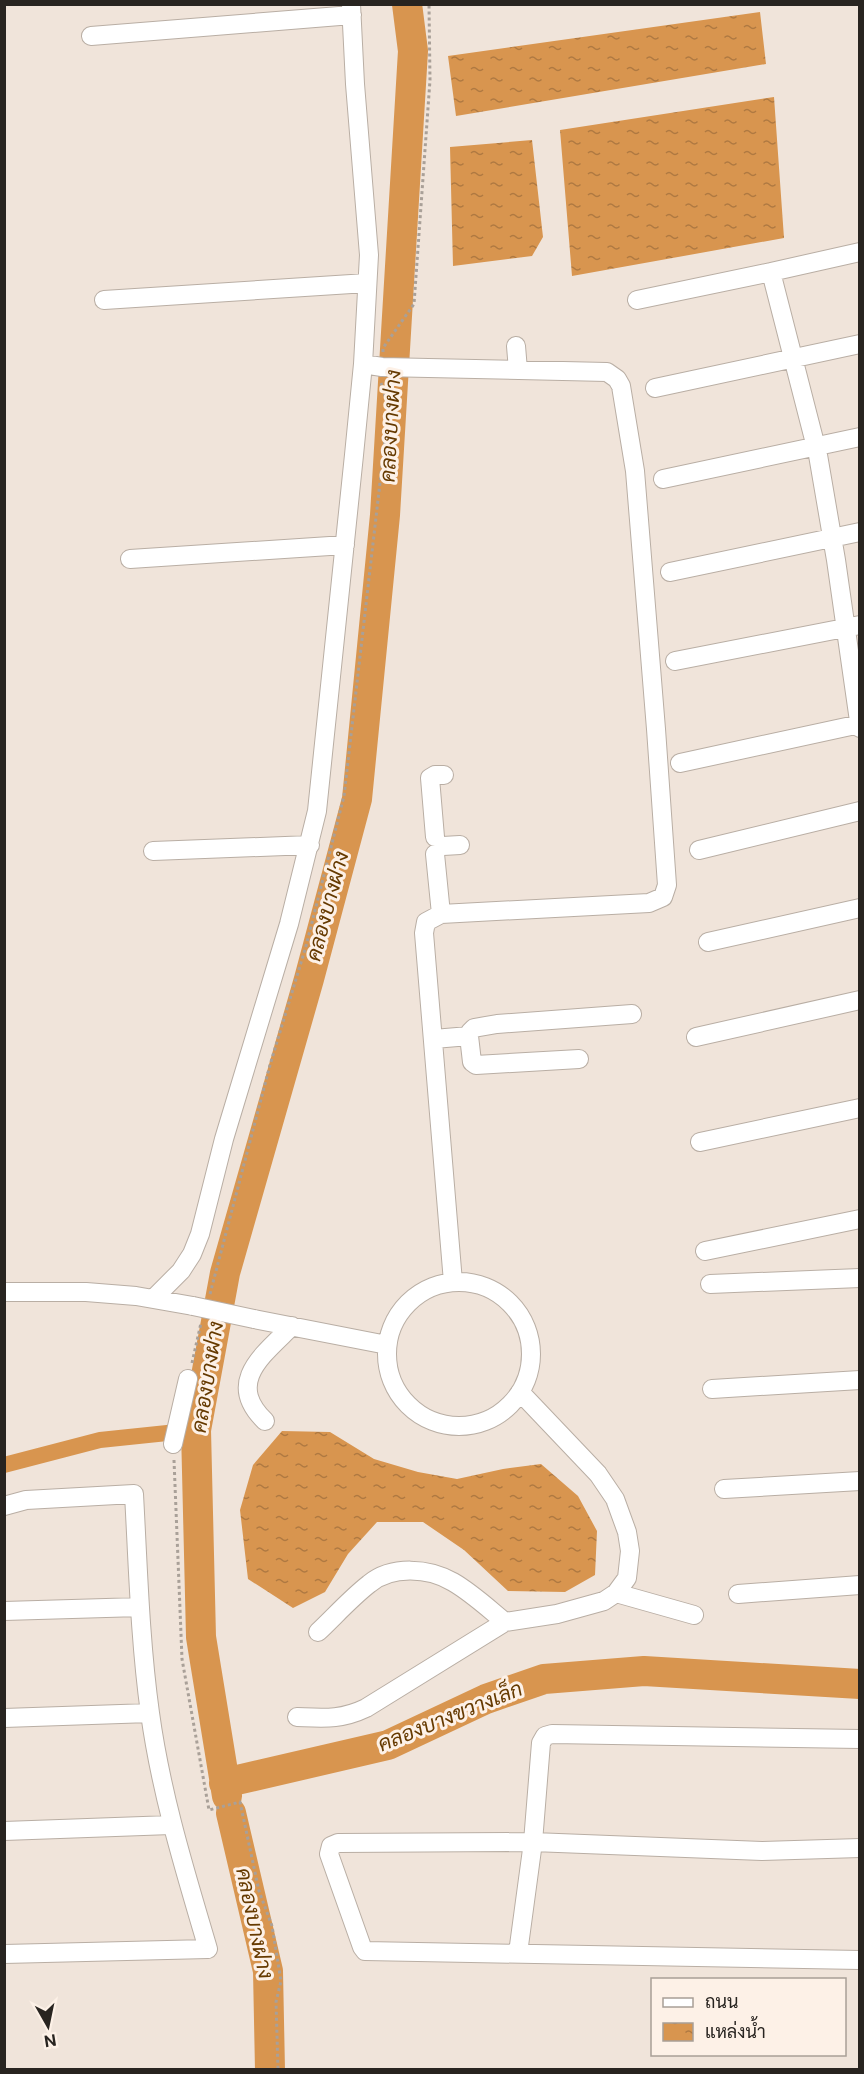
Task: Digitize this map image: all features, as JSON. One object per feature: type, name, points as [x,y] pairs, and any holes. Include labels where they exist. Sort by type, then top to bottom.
[{"type":"street","points":[[91,36],[352,10],[355,84],[367,230],[363,364],[319,800],[310,845],[289,924],[224,1139],[200,1234],[181,1272],[153,1299]]},
{"type":"street","points":[[637,300],[860,252]]},
{"type":"street","points":[[680,763],[859,725],[852,626],[832,537],[816,446],[771,272]]},
{"type":"street","points":[[104,300],[367,283]]},
{"type":"street","points":[[655,388],[860,344]]},
{"type":"street","points":[[516,346],[518,369]]},
{"type":"street","points":[[363,364],[607,372],[617,379],[621,386],[635,471],[666,885],[663,897],[649,903],[441,914],[426,922],[424,933],[453,1282]]},
{"type":"street","points":[[663,479],[860,437]]},
{"type":"street","points":[[670,572],[860,532]]},
{"type":"street","points":[[130,559],[345,545]]},
{"type":"street","points":[[675,662],[852,626]]},
{"type":"street","points":[[441,914],[443,845],[430,778],[435,775],[444,775]]},
{"type":"street","points":[[699,850],[860,811]]},
{"type":"street","points":[[153,851],[310,845]]},
{"type":"street","points":[[708,942],[860,908]]},
{"type":"street","points":[[696,1037],[860,1000]]},
{"type":"street","points":[[579,1059],[476,1065],[472,1062],[469,1036],[474,1028],[497,1024],[632,1014]]},
{"type":"street","points":[[434,1039],[469,1036]]},
{"type":"street","points":[[700,1142],[860,1108]]},
{"type":"street","points":[[705,1251],[860,1219]]},
{"type":"street","points":[[710,1284],[860,1278]]},
{"type":"street","points":[[453,1282],[476,1284],[497,1292],[514,1307],[526,1326],[532,1349],[530,1371],[520,1392],[506,1409],[488,1420],[466,1426],[445,1425],[424,1418],[407,1404],[394,1387],[387,1366],[387,1345],[394,1322],[409,1302],[429,1288],[453,1282]]},
{"type":"street","points":[[4,1292],[86,1292],[153,1299],[387,1345]]},
{"type":"street","points":[[265,1421],[253,1410],[248,1399],[250,1372],[258,1360],[292,1326]]},
{"type":"street","points":[[173,1444],[188,1379]]},
{"type":"street","points":[[712,1389],[860,1380]]},
{"type":"street","points":[[297,1717],[332,1719],[349,1716],[506,1622],[557,1614],[604,1601],[616,1593],[627,1578],[630,1551],[627,1532],[615,1499],[598,1474],[520,1392]]},
{"type":"street","points":[[724,1489],[860,1481]]},
{"type":"street","points":[[4,1506],[26,1500],[134,1494],[140,1607],[150,1713],[171,1825],[208,1948],[4,1954]]},
{"type":"street","points":[[318,1632],[370,1582],[398,1571],[418,1571],[453,1582],[506,1622]]},
{"type":"street","points":[[738,1594],[860,1585]]},
{"type":"street","points":[[616,1593],[694,1615]]},
{"type":"street","points":[[4,1611],[140,1607]]},
{"type":"street","points":[[4,1718],[150,1713]]},
{"type":"street","points":[[518,1953],[532,1842],[541,1743],[545,1736],[552,1734],[860,1739]]},
{"type":"street","points":[[4,1831],[171,1825]]},
{"type":"street","points":[[860,1848],[762,1851],[532,1842],[338,1843],[331,1846],[329,1854],[365,1951],[860,1960]]},
{"type":"path","points":[[383,348],[414,304],[430,80],[429,4]]},
{"type":"path","points":[[173,1444],[184,1671],[209,1810],[240,1802],[260,1891],[272,1926],[281,1981],[276,2002],[278,2070]]},
{"type":"water","points":[[760,12],[766,64],[456,116],[448,56]]},
{"type":"water","points":[[774,97],[784,238],[572,276],[560,130]]},
{"type":"water","points":[[532,140],[543,237],[532,256],[453,266],[450,147]]},
{"type":"water","points":[[282,1431],[330,1432],[374,1459],[418,1472],[457,1479],[541,1464],[578,1496],[597,1531],[595,1575],[565,1592],[508,1591],[464,1550],[423,1522],[377,1522],[348,1554],[325,1592],[293,1608],[248,1579],[240,1510],[253,1465]]},
{"type":"waterway","name":"คลองบางฝาง","points":[[227,1796],[201,1637],[196,1430],[225,1273],[309,979],[357,799],[385,515],[413,51],[407,4]]},
{"type":"waterway","points":[[4,1465],[100,1440],[196,1430]]},
{"type":"waterway","name":"คลองบางขวางเล็ก","points":[[224,1783],[388,1745],[486,1699],[544,1679],[644,1671],[860,1684]]},
{"type":"waterway","name":"คลองบางฝาง","points":[[231,1813],[268,1971],[270,2070]]}]
